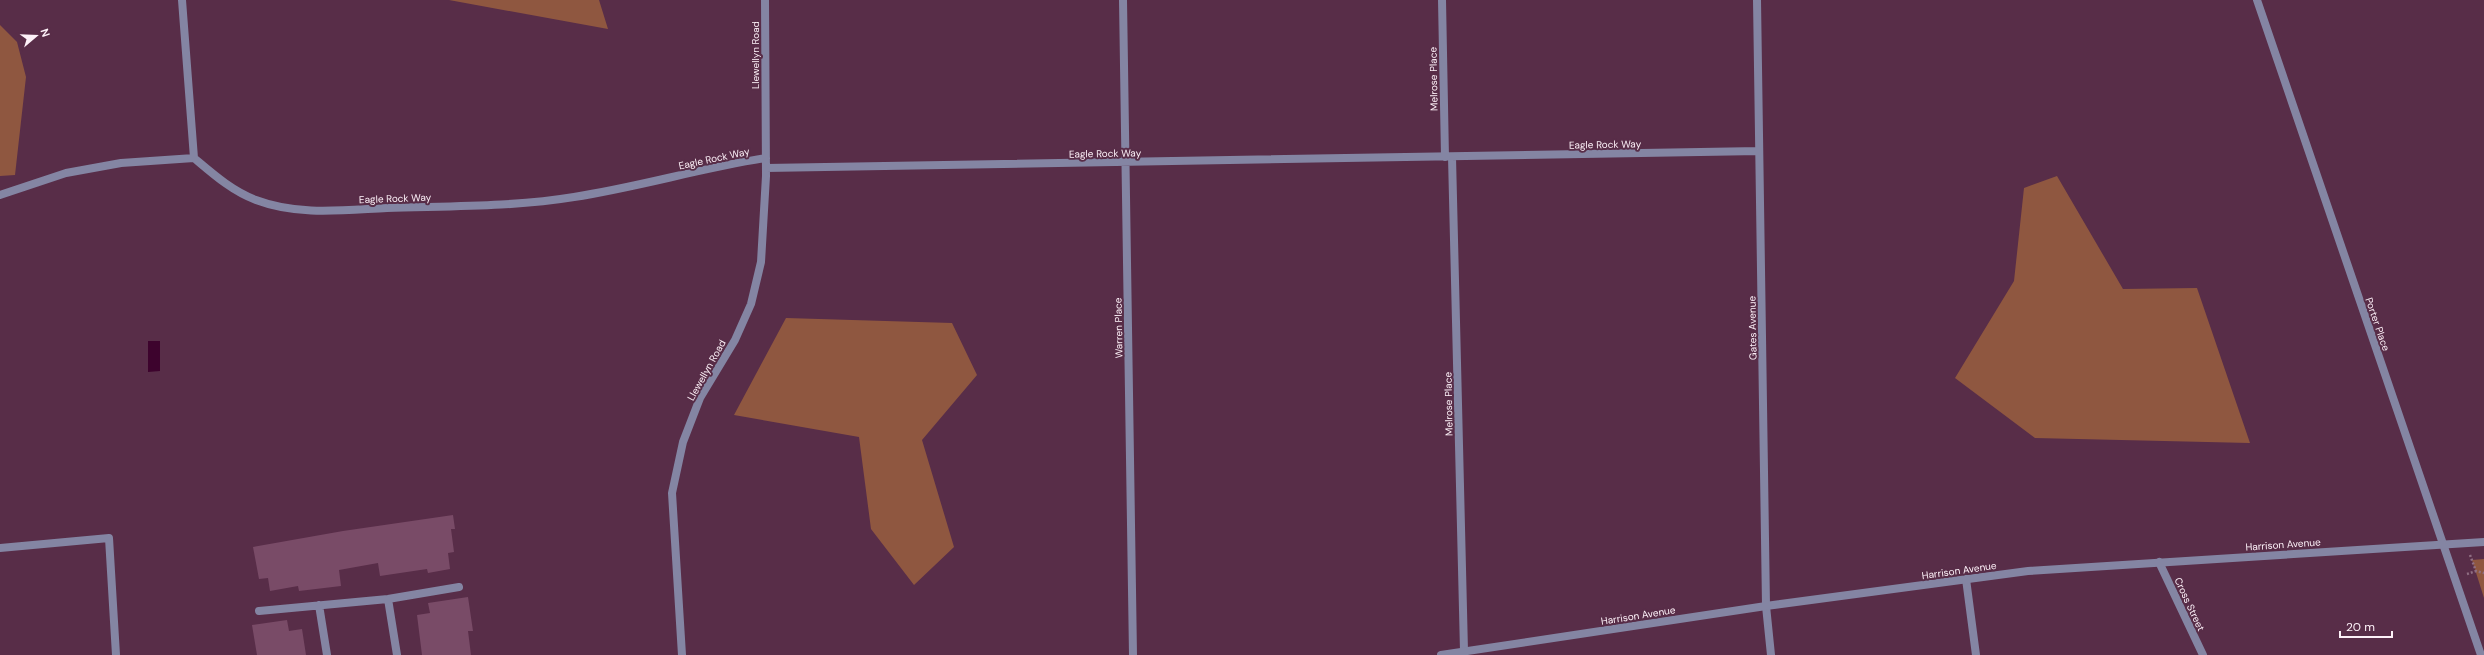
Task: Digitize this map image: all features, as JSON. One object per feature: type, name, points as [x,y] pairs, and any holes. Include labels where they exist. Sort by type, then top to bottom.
[{"type":"street","points":[[0,195],[66,173],[121,163],[194,158],[182,0]]},
{"type":"street","name":"Llewellyn Road","points":[[682,655],[672,493],[683,442],[700,398],[735,340],[751,304],[761,262],[766,168],[765,0]]},
{"type":"street","name":"Warren Place","points":[[1123,0],[1133,655]]},
{"type":"street","name":"Melrose Place","points":[[1442,0],[1449,157],[1464,652]]},
{"type":"street","name":"Gates Avenue","points":[[1757,0],[1766,606],[1771,655]]},
{"type":"street","name":"Porter Place","points":[[2257,0],[2481,655]]},
{"type":"street","name":"Eagle Rock Way","points":[[766,168],[1759,151]]},
{"type":"street","name":"Eagle Rock Way","points":[[194,158],[221,182],[256,200],[306,212],[480,205],[572,198],[632,187],[723,164],[766,158]]},
{"type":"street","points":[[0,548],[109,538],[116,655]]},
{"type":"street","name":"Harrison Avenue","points":[[1441,655],[1464,652],[1485,652],[1766,606],[2028,571],[2484,542]]},
{"type":"street","name":"Cross Street","points":[[2159,562],[2203,655]]},
{"type":"street","points":[[1966,580],[1976,655]]},
{"type":"street","points":[[259,611],[388,599],[459,587]]},
{"type":"street","points":[[388,599],[397,655]]},
{"type":"street","points":[[319,605],[327,655]]},
{"type":"path","points":[[2466,543],[2476,571],[2484,573]]},
{"type":"shaded area","points":[[449,0],[599,0],[608,29]]},
{"type":"shaded area","points":[[0,25],[17,42],[26,77],[15,175],[0,176]]},
{"type":"shaded area","points":[[2057,176],[2123,289],[2197,288],[2250,443],[2035,438],[1955,378],[2014,281],[2024,188]]},
{"type":"shaded area","points":[[786,318],[952,323],[977,375],[922,440],[954,547],[914,585],[871,529],[859,437],[734,415]]},
{"type":"shaded area","points":[[148,341],[160,341],[160,371],[148,372]]},
{"type":"shaded area","points":[[2484,559],[2484,598],[2472,560]]},
{"type":"building","points":[[453,515],[455,529],[451,529],[454,552],[448,553],[450,569],[428,573],[427,569],[380,576],[378,563],[339,570],[341,586],[299,591],[298,586],[270,591],[268,578],[259,579],[253,547],[343,531]]},
{"type":"building","points":[[468,597],[473,631],[468,631],[471,655],[422,655],[417,615],[430,613],[428,603]]},
{"type":"building","points":[[287,620],[289,631],[302,629],[306,655],[257,655],[252,625]]}]
